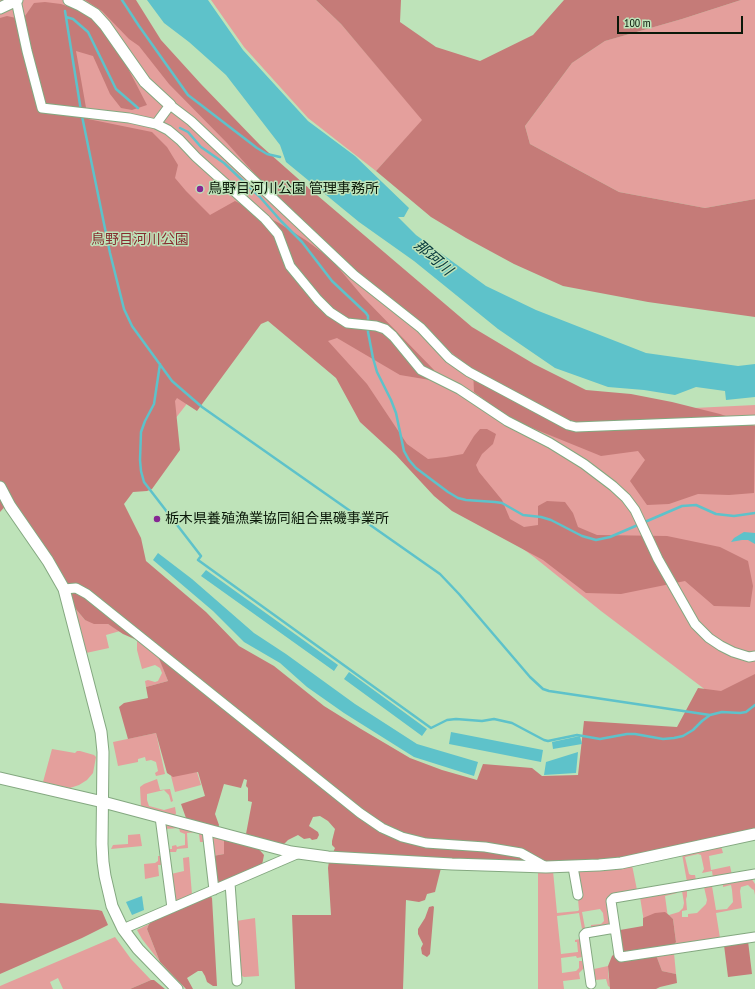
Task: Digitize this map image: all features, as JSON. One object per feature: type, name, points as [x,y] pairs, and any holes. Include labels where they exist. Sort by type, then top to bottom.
[{"type":"street","points":[[0,8],[16,0],[27,51],[42,108],[129,118],[156,124],[168,130],[265,219],[278,234],[290,266],[330,312],[348,323],[385,329],[393,336],[421,370],[459,389],[507,421],[550,443],[584,464],[614,486],[639,516],[658,559],[695,624],[709,638],[720,646],[733,652],[755,656]]},
{"type":"street","points":[[69,0],[95,14],[105,24],[144,82],[191,121],[354,275],[421,328],[449,358],[469,372],[568,425],[576,427],[755,420]]},
{"type":"street","points":[[156,124],[170,105]]},
{"type":"street","points":[[0,487],[10,506],[48,561],[64,590],[101,732],[103,752],[102,844],[104,876],[112,906],[123,929],[138,949],[177,989]]},
{"type":"street","points":[[64,590],[76,588],[87,594],[360,813],[382,828],[402,837],[426,843],[485,847],[520,853],[546,867]]},
{"type":"street","points":[[0,778],[103,802],[299,853],[328,857],[573,867],[621,863],[755,834]]},
{"type":"street","points":[[160,817],[172,908]]},
{"type":"street","points":[[207,830],[214,890]]},
{"type":"street","points":[[123,929],[299,853]]},
{"type":"street","points":[[573,867],[578,895]]},
{"type":"street","points":[[755,874],[614,898],[611,901],[619,955],[621,957],[755,937]]},
{"type":"street","points":[[230,883],[237,981]]},
{"type":"street","points":[[591,984],[584,935],[586,933],[615,928]]},
{"type":"green space","name":"鳥野目河川公園","points":[[0,0],[124,0],[185,92],[421,305],[598,401],[694,408],[755,405],[755,679],[715,697],[601,611],[534,557],[440,488],[370,400],[266,314],[200,387],[111,501],[0,286]]},
{"type":"green space","points":[[85,0],[136,0],[161,40],[260,145],[472,327],[534,364],[586,390],[631,394],[672,402],[720,414],[755,426],[754,493],[729,495],[698,494],[669,504],[647,505],[630,481],[645,460],[638,451],[601,456],[510,419],[474,392],[473,370],[448,350],[425,326],[356,272],[279,201],[227,143],[169,84],[139,46],[129,39],[102,11]]},
{"type":"green space","points":[[211,0],[316,0],[341,24],[423,120],[376,171],[308,118],[244,47]]},
{"type":"green space","points":[[316,0],[401,0],[400,22],[436,47],[480,61],[533,35],[564,0],[741,0],[605,41],[572,63],[525,126],[530,144],[619,192],[705,208],[755,199],[755,317],[648,302],[563,286],[514,264],[431,217],[376,171],[422,120],[341,24]]},
{"type":"green space","points":[[741,0],[755,0],[755,199],[705,208],[619,192],[530,144],[525,126],[572,63],[605,41]]},
{"type":"green space","points":[[45,2],[61,4],[79,10],[106,32],[119,51],[147,105],[132,110],[121,108],[110,94],[93,56],[76,51],[88,119],[152,132],[167,147],[178,165],[175,178],[210,215],[235,201],[279,223],[307,241],[331,259],[363,297],[434,370],[436,381],[400,375],[337,338],[328,341],[367,384],[407,444],[428,459],[463,454],[480,429],[487,429],[496,434],[493,444],[482,454],[476,465],[479,472],[502,500],[510,519],[524,527],[538,525],[538,506],[547,501],[565,502],[573,513],[578,527],[597,535],[667,536],[720,547],[748,561],[753,586],[750,607],[714,606],[685,581],[621,594],[586,593],[543,560],[452,511],[434,496],[396,455],[360,422],[336,378],[268,321],[261,324],[197,411],[177,398],[175,401],[180,450],[152,489],[133,492],[124,504],[141,538],[146,561],[206,612],[239,646],[274,666],[324,706],[410,758],[442,770],[477,780],[483,764],[532,768],[542,776],[578,775],[584,721],[677,727],[698,688],[721,691],[755,674],[755,832],[621,860],[547,865],[443,860],[435,892],[427,894],[425,900],[419,902],[406,900],[403,989],[295,989],[292,915],[331,915],[328,868],[329,861],[335,848],[332,845],[332,841],[335,829],[328,821],[320,816],[313,817],[309,826],[318,832],[319,835],[317,839],[304,839],[298,835],[288,840],[283,845],[247,835],[252,802],[248,801],[248,788],[246,786],[247,780],[244,779],[241,788],[224,784],[215,814],[219,825],[218,828],[186,818],[181,804],[205,796],[198,772],[173,777],[167,773],[156,733],[128,739],[119,707],[124,703],[148,698],[146,687],[168,681],[158,656],[139,641],[123,634],[108,624],[94,624],[85,620],[75,608],[61,573],[9,502],[0,512],[0,18],[7,16],[16,18],[25,16],[34,3]]},
{"type":"green space","points":[[75,608],[85,620],[108,624],[120,631],[106,635],[109,648],[86,653]]},
{"type":"green space","points":[[137,640],[158,655],[168,681],[146,687],[145,681],[158,681],[162,673],[160,668],[155,665],[142,669],[137,650]]},
{"type":"green space","points":[[156,733],[165,774],[156,776],[155,773],[158,771],[156,762],[151,760],[146,761],[145,757],[138,759],[138,762],[118,766],[113,742]]},
{"type":"green space","points":[[52,749],[75,753],[80,751],[94,755],[96,757],[93,773],[87,780],[70,788],[43,782]]},
{"type":"green space","points":[[197,772],[201,785],[175,792],[171,776]]},
{"type":"green space","points":[[157,779],[160,790],[170,789],[173,801],[171,802],[169,795],[164,790],[147,794],[149,806],[164,810],[175,807],[175,816],[141,807],[140,787]]},
{"type":"green space","points":[[165,822],[202,832],[206,842],[200,842],[199,834],[197,832],[187,833],[188,848],[177,849],[176,852],[167,852],[167,849],[172,849],[172,846],[176,845],[177,847],[185,845],[185,834],[180,832],[179,828],[165,829]]},
{"type":"green space","points":[[140,834],[142,846],[111,849],[113,845],[128,844],[128,835]]},
{"type":"green space","points":[[211,836],[224,838],[224,854],[213,856]]},
{"type":"green space","points":[[224,838],[257,847],[264,855],[262,865],[219,883],[217,882],[213,856],[224,854]]},
{"type":"green space","points":[[721,846],[723,853],[709,856],[711,870],[730,866],[732,875],[713,878],[712,871],[702,873],[704,869],[701,855],[698,854],[685,857],[689,874],[695,875],[696,880],[687,882],[682,854]]},
{"type":"green space","points":[[158,856],[162,856],[165,872],[163,872],[161,865],[158,865],[159,876],[145,879],[144,864],[155,863],[158,861]]},
{"type":"green space","points":[[189,857],[192,895],[176,901],[174,899],[171,874],[184,871],[183,858]]},
{"type":"green space","points":[[632,865],[637,890],[609,896],[607,900],[607,908],[610,922],[609,926],[591,929],[591,925],[601,924],[604,921],[603,913],[600,909],[582,912],[585,928],[582,929],[579,913],[557,916],[561,954],[578,952],[577,942],[575,942],[575,940],[580,939],[582,957],[577,958],[576,956],[561,958],[562,973],[576,971],[579,968],[579,961],[582,961],[584,968],[579,973],[580,979],[563,981],[564,989],[538,989],[538,871],[553,871],[557,913],[579,910],[578,899],[582,896],[578,870]]},
{"type":"green space","points":[[751,878],[755,884],[755,895],[754,890],[748,885],[741,887],[742,908],[716,913],[720,938],[674,945],[676,942],[673,919],[669,915],[679,912],[683,908],[684,903],[682,891],[687,890],[687,910],[682,911],[682,917],[688,917],[688,914],[697,913],[706,904],[707,900],[704,887],[712,886],[716,910],[727,909],[733,902],[732,890],[731,885],[723,887],[723,883]]},
{"type":"green space","points":[[677,891],[677,893],[665,896],[668,918],[644,922],[640,897]]},
{"type":"green space","points":[[210,895],[212,898],[217,986],[213,986],[207,982],[202,971],[198,971],[187,978],[193,989],[186,989],[160,962],[147,929],[149,924],[157,918]]},
{"type":"green space","points":[[0,903],[98,910],[102,911],[108,925],[0,974]]},
{"type":"green space","points":[[433,906],[430,954],[427,957],[422,954],[421,948],[423,944],[418,934],[418,929],[425,918],[429,907]]},
{"type":"green space","points":[[665,912],[673,919],[676,942],[674,945],[656,955],[662,971],[676,974],[677,983],[656,989],[610,989],[608,966],[612,956],[620,949],[618,931],[643,926],[643,918],[655,913]]},
{"type":"green space","points":[[255,918],[259,976],[244,977],[240,975],[236,921]]},
{"type":"green space","points":[[149,924],[147,929],[160,962],[137,930]]},
{"type":"green space","points":[[115,937],[131,959],[151,980],[130,989],[63,989],[58,978],[50,982],[53,989],[0,989],[0,986]]},
{"type":"green space","points":[[748,941],[752,974],[728,977],[724,945]]},
{"type":"green space","points":[[674,953],[676,974],[662,971],[656,955]]},
{"type":"green space","points":[[608,966],[610,987],[608,986],[606,979],[595,980],[594,969]]},
{"type":"green space","points":[[154,980],[165,989],[130,989]]},
{"type":"water","name":"那珂川","points":[[147,0],[208,0],[243,50],[308,121],[355,156],[409,208],[404,217],[398,217],[416,235],[486,286],[536,310],[646,353],[738,366],[755,364],[755,397],[726,400],[725,391],[696,387],[675,395],[644,390],[608,387],[555,368],[498,329],[414,261],[359,222],[286,162],[280,145],[226,75],[189,42],[164,23]]},
{"type":"water","points":[[744,532],[755,533],[755,544],[748,540],[731,542],[734,538]]},
{"type":"water","points":[[158,553],[192,579],[254,633],[286,654],[355,704],[417,744],[478,762],[474,776],[414,757],[344,713],[307,687],[280,663],[244,642],[213,611],[153,560]]},
{"type":"water","points":[[206,570],[338,665],[334,671],[201,576]]},
{"type":"water","points":[[349,672],[427,729],[422,736],[344,679]]},
{"type":"water","points":[[451,732],[543,750],[541,762],[449,744]]},
{"type":"water","points":[[580,736],[582,744],[553,749],[552,742]]},
{"type":"water","points":[[578,752],[576,773],[544,775],[546,762]]},
{"type":"water","points":[[142,896],[144,910],[132,915],[126,902]]},
{"type":"waterway","points":[[122,0],[188,95],[257,148],[267,154],[280,157]]},
{"type":"waterway","points":[[65,11],[81,111]]},
{"type":"waterway","points":[[66,17],[73,19],[88,32],[116,89],[138,108]]},
{"type":"waterway","points":[[82,116],[110,253],[124,309],[132,326],[172,381],[202,407],[440,574],[530,677],[543,689],[710,715]]},
{"type":"waterway","points":[[180,128],[188,132],[201,147],[224,163],[260,197],[302,242],[332,281],[366,313],[368,316],[368,332],[373,358],[377,372],[396,413],[404,451],[416,468],[448,492],[458,498],[466,500],[502,503],[523,515],[551,520],[582,536],[596,540],[610,537],[682,506],[696,505],[716,514],[734,516],[755,513]]},
{"type":"waterway","points":[[160,364],[154,404],[141,432],[141,471],[144,482],[201,556],[198,560],[431,728],[447,720],[456,719],[482,721],[494,719],[512,723],[548,741],[577,735],[600,739],[627,734],[663,739],[683,736],[693,730],[710,715],[722,712],[746,712],[755,705]]},
{"type":"place","name":"鳥野目河川公園 管理事務所","points":[[200,189]]},
{"type":"place","name":"栃木県養殖漁業協同組合黒磯事業所","points":[[157,519]]}]
